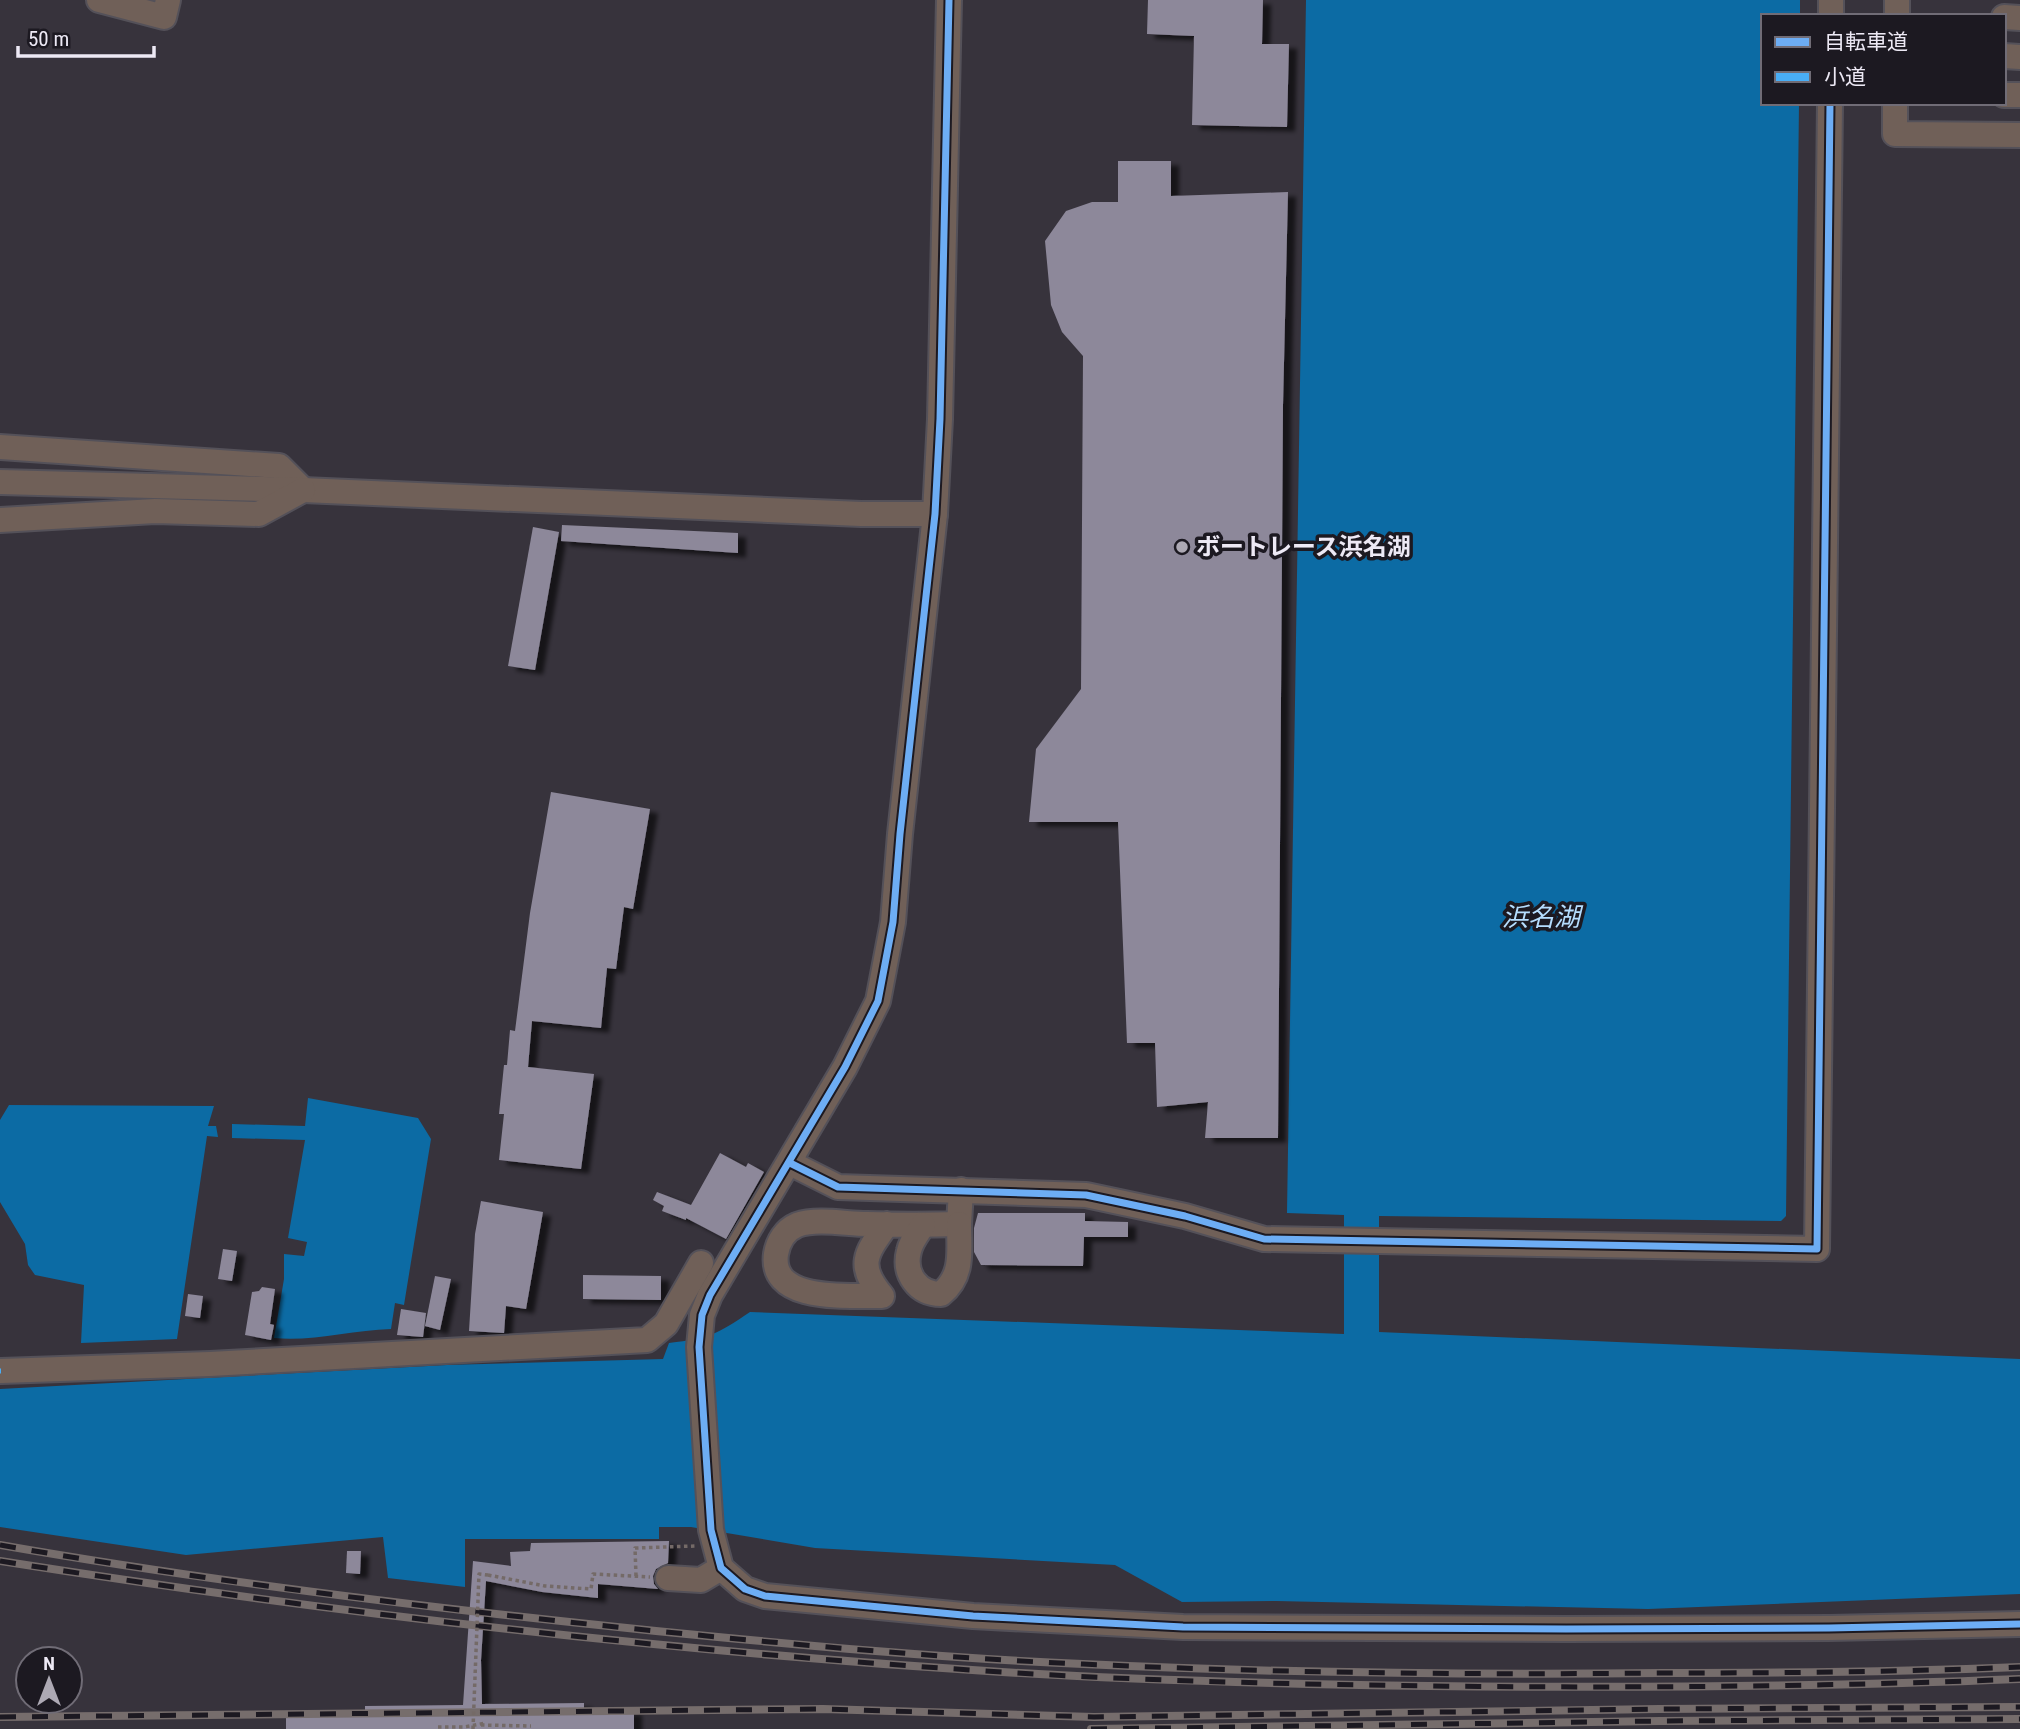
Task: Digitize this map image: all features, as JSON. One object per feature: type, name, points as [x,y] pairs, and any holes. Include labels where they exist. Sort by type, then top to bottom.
[{"type":"street","points":[[99,0],[164,17],[168,0]]},
{"type":"street","points":[[949,0],[940,419],[935,514],[892,922],[878,1000],[845,1067],[710,1295],[702,1315],[699,1346],[706,1538],[721,1567],[745,1589],[765,1596],[973,1616],[1144,1626],[1580,1629],[2020,1624]]},
{"type":"street","points":[[790,1163],[838,1187],[1086,1195],[1185,1216],[1264,1239],[1817,1250],[1830,105]]},
{"type":"street","points":[[1895,105],[1895,135],[2020,135]]},
{"type":"street","points":[[0,447],[279,466],[303,490]]},
{"type":"street","points":[[0,482],[303,490],[820,512],[935,514]]},
{"type":"street","points":[[0,520],[155,511],[259,514],[303,490]]},
{"type":"street","points":[[959,1224],[838,1222],[798,1225],[782,1237],[775,1258],[777,1269],[783,1278],[802,1291],[816,1294],[941,1294],[952,1285],[958,1273],[961,1190]]},
{"type":"street","points":[[882,1296],[873,1284],[865,1264],[870,1247],[887,1224]]},
{"type":"street","points":[[923,1225],[908,1252],[908,1269],[913,1281],[930,1294]]},
{"type":"street","points":[[1,1371],[210,1364],[647,1339],[666,1324],[701,1264]]},
{"type":"street","points":[[668,1578],[701,1580],[721,1567]]},
{"type":"path","points":[[636,1576],[635,1548],[706,1538]]},
{"type":"path","points":[[473,1727],[479,1574],[545,1586],[592,1589],[593,1574],[668,1578]]},
{"type":"path","points":[[439,1727],[473,1727],[483,1724],[531,1726]]},
{"type":"water","name":"浜名湖","points":[[1306,0],[1800,0],[1800,14],[1761,14],[1761,105],[1799,105],[1786,1216],[1781,1221],[1379,1216],[1379,1332],[2020,1359],[2020,1594],[1648,1609],[1276,1601],[1182,1602],[1115,1565],[815,1548],[691,1527],[659,1527],[659,1539],[465,1539],[465,1587],[388,1578],[383,1537],[186,1555],[0,1527],[0,1389],[447,1365],[663,1359],[669,1343],[712,1334],[750,1312],[1344,1334],[1344,1215],[1287,1213]]},
{"type":"water","points":[[308,1098],[418,1118],[431,1139],[404,1305],[395,1303],[391,1329],[302,1338],[274,1338],[284,1279],[284,1254],[304,1256],[307,1242],[288,1238],[305,1140],[232,1138],[232,1124],[305,1126]]},
{"type":"water","points":[[9,1105],[214,1106],[208,1126],[216,1126],[218,1137],[207,1136],[177,1339],[81,1343],[84,1285],[35,1275],[28,1265],[25,1244],[0,1202],[0,1120]]},
{"type":"building","points":[[1148,0],[1263,0],[1262,44],[1289,44],[1287,127],[1192,125],[1194,36],[1147,34]]},
{"type":"building","name":"ボートレース浜名湖","points":[[1118,161],[1171,161],[1171,196],[1288,192],[1283,405],[1278,1138],[1205,1138],[1208,1102],[1157,1107],[1155,1043],[1127,1043],[1118,822],[1029,822],[1036,749],[1081,689],[1083,356],[1062,332],[1051,305],[1045,241],[1066,211],[1092,202],[1118,202]]},
{"type":"building","points":[[562,525],[738,533],[738,553],[561,541]]},
{"type":"building","points":[[533,527],[559,532],[535,670],[508,666]]},
{"type":"building","points":[[551,792],[650,809],[633,909],[624,907],[616,969],[607,968],[601,1028],[532,1021],[528,1067],[594,1074],[581,1169],[499,1160],[504,1114],[499,1114],[504,1065],[507,1065],[510,1030],[515,1031],[530,913]]},
{"type":"building","points":[[720,1153],[746,1167],[748,1163],[764,1172],[726,1239],[686,1218],[662,1211],[664,1206],[653,1200],[657,1192],[691,1205]]},
{"type":"building","points":[[481,1201],[543,1212],[526,1309],[506,1306],[504,1333],[469,1331],[475,1234]]},
{"type":"building","points":[[978,1213],[1085,1213],[1085,1221],[1128,1222],[1128,1237],[1084,1237],[1083,1266],[981,1265],[974,1252],[974,1228]]},
{"type":"building","points":[[223,1249],[237,1251],[232,1281],[218,1279]]},
{"type":"building","points":[[583,1275],[661,1276],[661,1300],[583,1299]]},
{"type":"building","points":[[435,1276],[451,1279],[440,1330],[425,1326]]},
{"type":"building","points":[[262,1287],[275,1289],[270,1324],[274,1325],[271,1340],[245,1335],[252,1292],[259,1291]]},
{"type":"building","points":[[188,1294],[203,1296],[200,1318],[185,1316]]},
{"type":"building","points":[[401,1309],[426,1313],[423,1337],[397,1335]]},
{"type":"building","points":[[669,1541],[668,1563],[656,1569],[653,1576],[658,1589],[598,1584],[598,1598],[542,1592],[486,1581],[481,1660],[482,1704],[584,1703],[584,1711],[634,1710],[634,1729],[286,1729],[286,1713],[365,1713],[365,1706],[463,1705],[473,1561],[511,1566],[510,1552],[530,1551],[531,1543]]},
{"type":"building","points":[[347,1551],[361,1551],[360,1574],[346,1573]]},
{"type":"railway","points":[[0,1545],[246,1583],[574,1623],[976,1658],[1228,1669],[1446,1673],[1797,1672],[2020,1667]]},
{"type":"railway","points":[[0,1561],[249,1597],[500,1628],[750,1653],[1002,1672],[1216,1682],[1503,1687],[1798,1685],[2020,1679]]},
{"type":"railway","points":[[0,1717],[823,1709],[1094,1717],[2020,1707]]},
{"type":"railway","points":[[1091,1729],[2020,1719]]},
{"type":"cycle path","points":[[949,0],[940,419],[935,514],[893,922],[878,1001],[845,1067],[710,1295],[702,1315],[699,1347],[711,1530],[721,1568],[745,1589],[765,1596],[973,1616],[1183,1627],[1566,1629],[2020,1624]]},
{"type":"cycle path","points":[[790,1163],[838,1187],[1086,1195],[1185,1216],[1264,1239],[1817,1249],[1830,105]]},
{"type":"place","name":"ボートレース浜名湖","points":[[1182,547]]}]
